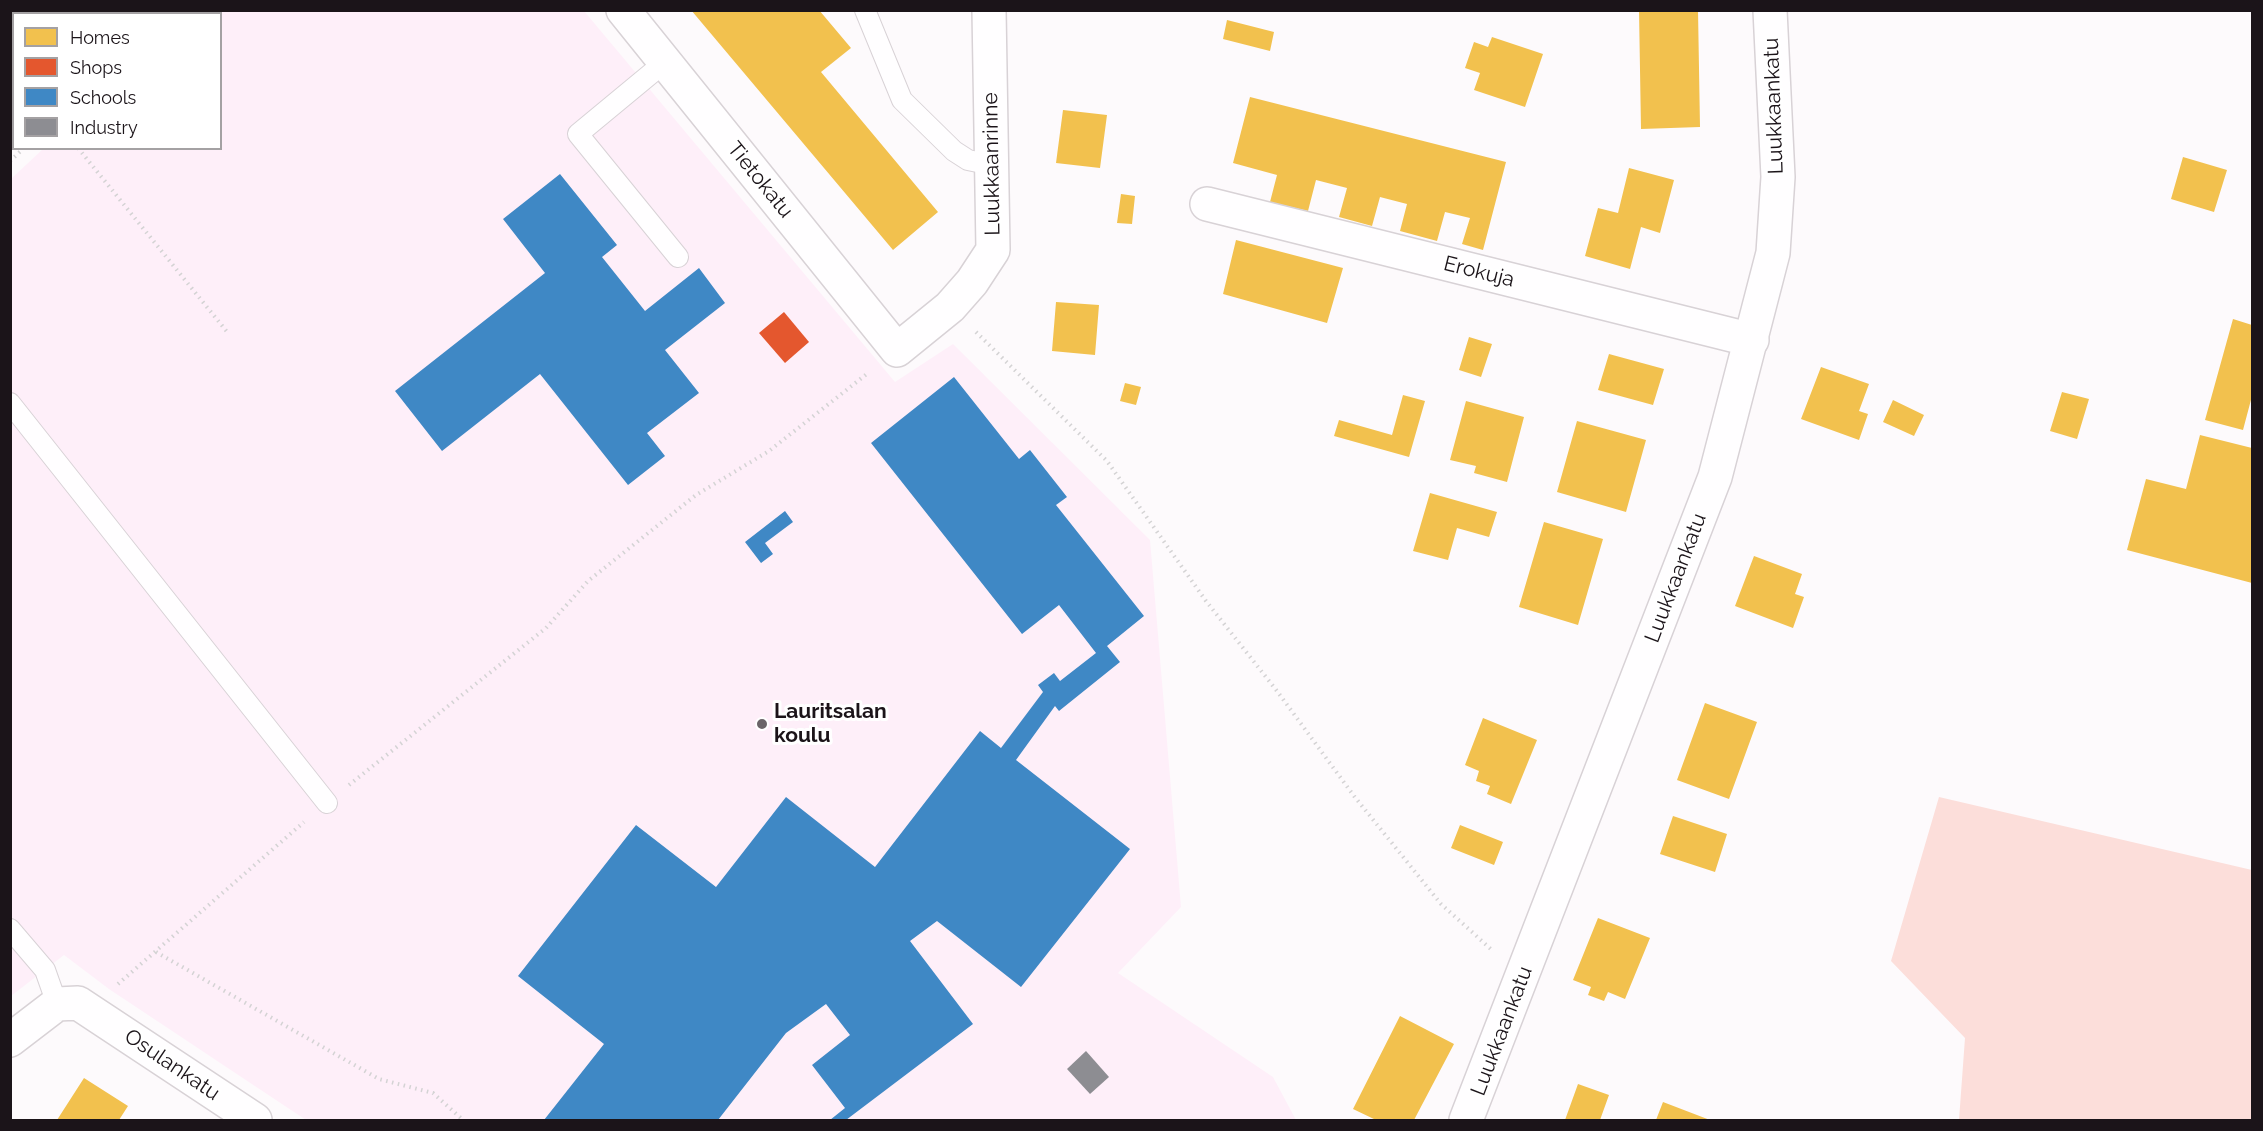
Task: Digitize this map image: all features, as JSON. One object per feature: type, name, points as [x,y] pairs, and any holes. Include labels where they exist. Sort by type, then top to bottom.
[{"type":"street","name":"Tietokatu","points":[[623,10],[897,350]]},
{"type":"street","name":"Luukkaanrinne","points":[[897,350],[950,307],[972,282],[993,250],[989,10]]},
{"type":"street","name":"Luukkaankatu","points":[[1466,1120],[1715,477],[1773,253],[1779,177],[1770,10]]},
{"type":"street","name":"Erokuja","points":[[1207,204],[1752,340]]},
{"type":"street","points":[[10,1040],[57,1004],[78,1003],[89,1010]]},
{"type":"street","name":"Osulankatu","points":[[89,1010],[255,1120]]},
{"type":"lane","points":[[865,10],[902,100],[954,150],[968,160],[992,165]]},
{"type":"lane","points":[[664,62],[578,134],[678,257]]},
{"type":"lane","points":[[10,403],[327,803]]},
{"type":"lane","points":[[10,929],[45,970],[57,1004]]},
{"type":"path","points":[[10,161],[22,150]]},
{"type":"path","points":[[80,150],[228,333]]},
{"type":"path","points":[[950,307],[1107,461],[1206,602],[1277,691],[1354,796],[1442,904],[1505,961],[1524,972]]},
{"type":"path","points":[[89,1010],[327,803],[546,628],[588,581],[696,495],[770,451],[897,350]]},
{"type":"path","points":[[156,952],[379,1079],[433,1093],[463,1120]]},
{"type":"shaded area","points":[[11,10],[99,10],[98,12],[12,12],[11,92]]},
{"type":"shaded area","points":[[584,11],[895,382],[953,344],[1150,540],[1181,907],[1118,973],[1273,1077],[1296,1120],[306,1120],[109,989],[64,955],[11,996],[11,179],[42,150],[222,150],[222,12],[192,12]]},
{"type":"shaded area","points":[[1939,797],[2252,870],[2252,1120],[1959,1120],[1965,1038],[1891,961]]},
{"type":"building: Homes","points":[[691,10],[819,10],[851,48],[821,72],[938,212],[893,250]]},
{"type":"building: Homes","points":[[1639,10],[1698,10],[1700,127],[1641,129]]},
{"type":"building: Homes","points":[[1227,20],[1274,32],[1270,51],[1223,39]]},
{"type":"building: Homes","points":[[1492,37],[1543,54],[1525,107],[1474,90],[1480,73],[1465,68],[1474,42],[1488,47]]},
{"type":"building: Homes","points":[[1250,97],[1506,162],[1483,250],[1462,244],[1470,218],[1445,212],[1437,241],[1400,231],[1407,204],[1380,197],[1372,226],[1339,217],[1347,188],[1316,180],[1308,211],[1270,202],[1277,175],[1233,163]]},
{"type":"building: Homes","points":[[1063,110],[1107,115],[1100,168],[1056,163]]},
{"type":"building: Homes","points":[[2183,157],[2227,170],[2214,212],[2171,199]]},
{"type":"building: Homes","points":[[1629,168],[1674,180],[1660,233],[1641,227],[1630,269],[1585,256],[1598,208],[1618,213]]},
{"type":"building: Homes","points":[[1121,194],[1135,196],[1132,224],[1117,223]]},
{"type":"building: Homes","points":[[1236,240],[1343,268],[1327,323],[1223,294]]},
{"type":"building: Homes","points":[[1056,302],[1099,305],[1095,355],[1052,351]]},
{"type":"building: Homes","points":[[2233,319],[2252,325],[2252,396],[2243,430],[2205,420]]},
{"type":"building: Homes","points":[[1469,337],[1492,344],[1481,377],[1459,370]]},
{"type":"building: Homes","points":[[1609,354],[1664,369],[1653,405],[1598,390]]},
{"type":"building: Homes","points":[[1821,367],[1869,384],[1859,411],[1868,414],[1859,440],[1801,419]]},
{"type":"building: Homes","points":[[1125,383],[1141,387],[1136,405],[1120,401]]},
{"type":"building: Homes","points":[[2062,392],[2089,399],[2077,439],[2050,431]]},
{"type":"building: Homes","points":[[1403,395],[1425,401],[1409,457],[1334,436],[1339,420],[1392,435]]},
{"type":"building: Homes","points":[[1893,400],[1924,415],[1914,436],[1883,422]]},
{"type":"building: Homes","points":[[1466,401],[1524,417],[1507,482],[1474,473],[1476,466],[1450,460]]},
{"type":"building: Homes","points":[[1577,421],[1646,440],[1626,512],[1557,492]]},
{"type":"building: Homes","points":[[2200,435],[2252,448],[2252,583],[2127,550],[2146,479],[2186,489]]},
{"type":"building: Homes","points":[[1430,493],[1497,512],[1489,537],[1457,528],[1448,560],[1413,551]]},
{"type":"building: Homes","points":[[1544,522],[1603,539],[1578,625],[1519,607]]},
{"type":"building: Homes","points":[[1754,556],[1802,574],[1795,594],[1804,597],[1793,628],[1735,606]]},
{"type":"building: Homes","points":[[1705,703],[1757,722],[1729,799],[1677,780]]},
{"type":"building: Homes","points":[[1483,718],[1537,740],[1511,804],[1487,794],[1490,786],[1476,781],[1479,771],[1465,765]]},
{"type":"building: Homes","points":[[1673,816],[1727,834],[1715,872],[1660,854]]},
{"type":"building: Homes","points":[[1460,825],[1503,842],[1494,865],[1451,848]]},
{"type":"building: Homes","points":[[1598,918],[1650,938],[1625,999],[1608,992],[1604,1001],[1588,995],[1591,987],[1573,980]]},
{"type":"building: Homes","points":[[1400,1016],[1454,1044],[1414,1120],[1376,1120],[1353,1109]]},
{"type":"building: Homes","points":[[84,1078],[128,1106],[119,1120],[57,1120]]},
{"type":"building: Homes","points":[[1578,1084],[1609,1095],[1600,1120],[1565,1120]]},
{"type":"building: Homes","points":[[1663,1102],[1710,1120],[1656,1120]]},
{"type":"building: Shops","points":[[784,312],[809,342],[785,363],[759,333]]},
{"type":"building: Schools","points":[[560,174],[617,245],[602,257],[645,311],[699,268],[725,303],[665,350],[699,393],[647,433],[665,456],[628,485],[540,374],[442,451],[395,391],[545,273],[503,219]]},
{"type":"building: Schools","points":[[954,377],[1019,459],[1030,450],[1067,497],[1056,505],[1144,616],[1107,646],[1120,662],[1059,711],[1055,706],[1016,760],[1130,849],[1021,987],[937,921],[910,941],[973,1024],[846,1120],[830,1120],[845,1108],[812,1065],[850,1035],[826,1004],[786,1033],[718,1120],[544,1120],[604,1044],[518,976],[636,825],[716,887],[786,797],[875,867],[980,731],[1001,748],[1043,692],[1038,685],[1054,673],[1060,681],[1096,653],[1059,605],[1022,634],[871,443]]},
{"type":"building: Schools","points":[[785,511],[793,522],[765,543],[773,554],[761,563],[745,542]]},
{"type":"building: Industry","points":[[1086,1051],[1109,1077],[1090,1094],[1067,1069]]},
{"type":"place","name":"Lauritsalan koulu","points":[[762,724]]}]
